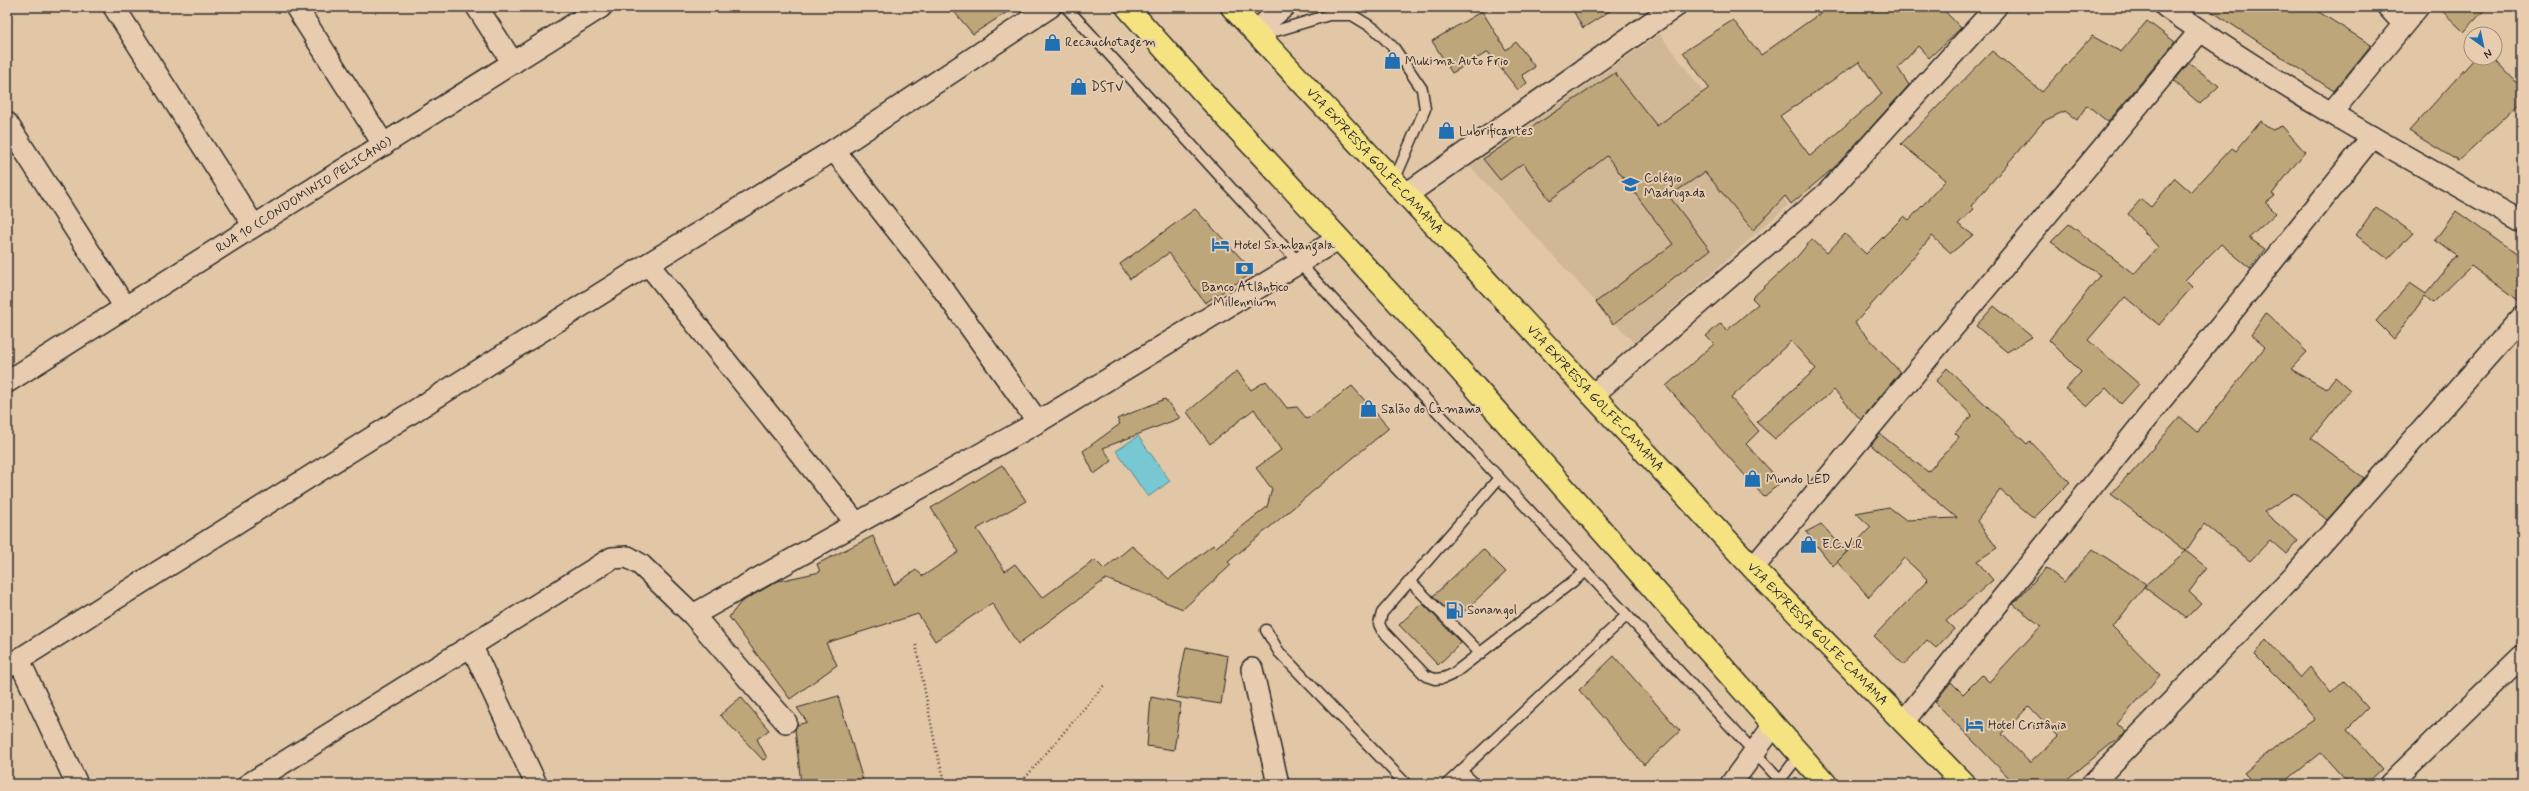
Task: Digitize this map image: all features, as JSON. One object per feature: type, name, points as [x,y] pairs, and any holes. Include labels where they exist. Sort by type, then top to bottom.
[{"type":"highway","points":[[1127,7],[1338,239],[1453,362],[1774,725],[1832,784]]},
{"type":"highway","name":"VIA EXPRESSA GOLFE-CAMAMA","points":[[1232,7],[1594,394],[1753,568],[1877,697],[1904,721],[1964,784]]},
{"type":"highway","points":[[1877,697],[1951,784]]},
{"type":"highway","points":[[1802,755],[1826,784]]},
{"type":"street","points":[[114,7],[254,226]]},
{"type":"street","points":[[296,7],[384,145]]},
{"type":"street","points":[[477,7],[513,64]]},
{"type":"street","name":"RUA 10 (CONDOMINIO PELICANO)","points":[[7,382],[513,64],[601,7]]},
{"type":"street","points":[[77,784],[13,663],[648,264],[834,150],[1050,7]]},
{"type":"street","points":[[1257,33],[1284,7]]},
{"type":"street","points":[[1401,187],[1674,7]]},
{"type":"street","points":[[1594,394],[1828,192],[1996,7]]},
{"type":"street","points":[[2166,7],[2248,63],[2372,137],[2522,222]]},
{"type":"street","points":[[2388,7],[2403,23]]},
{"type":"street","points":[[2332,112],[2403,23],[2418,7]]},
{"type":"street","points":[[1753,568],[2200,31]]},
{"type":"street","points":[[7,123],[125,307]]},
{"type":"street","points":[[1904,721],[2372,137]]},
{"type":"street","points":[[834,150],[940,285],[1038,422]]},
{"type":"street","points":[[693,615],[1038,422],[1300,264],[1338,239]]},
{"type":"street","points":[[648,264],[856,523]]},
{"type":"street","points":[[2092,784],[2295,574],[2522,317]]},
{"type":"street","points":[[249,784],[472,647],[612,558],[621,556],[641,565],[693,615],[786,722]]},
{"type":"street","points":[[472,647],[536,784]]},
{"type":"street","points":[[2390,784],[2522,656]]},
{"type":"street","points":[[1252,669],[1278,784]]},
{"type":"street","points":[[1731,784],[1755,754],[1774,725]]},
{"type":"lane","points":[[1066,7],[1300,264],[1755,754],[1780,783],[1802,755]]},
{"type":"lane","points":[[1257,33],[1329,15],[1352,15],[1376,29],[1394,48],[1422,89],[1425,109],[1401,187]]},
{"type":"lane","points":[[1499,478],[1382,613],[1379,624],[1426,676],[1435,679],[1444,678],[1481,654],[1586,572]]},
{"type":"lane","points":[[1410,581],[1481,654]]},
{"type":"lane","points":[[1447,784],[1626,616]]},
{"type":"lane","points":[[1266,630],[1279,652],[1406,784]]},
{"type":"lane","points":[[1461,770],[1475,784]]},
{"type":"path","points":[[916,645],[937,754],[946,784]]},
{"type":"path","points":[[1020,784],[1105,684]]},
{"type":"shaded area","name":"Colégio Madrugada","points":[[1660,34],[1788,205],[1634,343],[1470,166]]},
{"type":"water","points":[[1138,436],[1170,481],[1148,497],[1116,451]]},
{"type":"building","points":[[950,7],[1015,7],[973,34]]},
{"type":"building","points":[[1571,7],[1616,7],[1583,28]]},
{"type":"building","points":[[1829,7],[1941,7],[1961,28],[1929,58],[1918,46],[1898,68],[1909,85],[1836,166],[1791,204],[1785,196],[1753,230],[1705,172],[1669,196],[1710,250],[1613,324],[1596,302],[1673,244],[1607,156],[1550,200],[1523,163],[1500,180],[1483,159],[1615,73],[1657,126],[1709,88],[1683,52],[1733,20],[1761,55]],"holes":[[[1859,62],[1882,94],[1810,156],[1780,116]]]},
{"type":"building","points":[[2205,7],[2311,7],[2371,45],[2334,91]]},
{"type":"building","points":[[2438,7],[2487,7],[2470,26],[2463,26],[2463,31]]},
{"type":"building","points":[[1482,11],[1506,50],[1516,42],[1535,67],[1522,75],[1527,83],[1518,90],[1488,52],[1452,73],[1432,41]]},
{"type":"building","points":[[2147,21],[2175,42],[2108,122],[2087,105],[2077,120],[2065,111],[2044,121],[1971,206],[1974,209],[1958,224],[1973,235],[1951,253],[1932,236],[1855,323],[1900,372],[1861,420],[1834,390],[1775,439],[1756,422],[1816,369],[1791,341],[1731,398],[1759,431],[1746,444],[1781,482],[1764,497],[1666,386],[1714,344],[1706,336],[1721,323],[1726,331],[1758,304],[1752,298],[1797,257],[1812,239],[1827,253],[1845,234],[1866,254],[1904,216],[1909,220],[1946,180],[1901,144],[1992,51],[2042,92],[2092,36],[2121,52]]},
{"type":"building","points":[[2189,63],[2219,86],[2200,104],[2174,81]]},
{"type":"building","points":[[2468,66],[2501,66],[2522,88],[2522,101],[2458,161],[2409,131]]},
{"type":"building","points":[[2261,121],[2272,130],[2282,126],[2305,152],[2272,194],[2275,196],[2266,203],[2276,213],[2249,238],[2265,249],[2250,268],[2221,244],[2185,280],[2192,287],[2159,325],[2125,297],[2088,340],[2139,384],[2121,404],[2106,388],[2087,407],[2066,389],[2081,372],[2049,340],[2100,275],[2051,242],[2069,224],[2134,274],[2158,247],[2128,214],[2141,199],[2151,207],[2175,178],[2191,192],[2232,148],[2236,151]]},
{"type":"building","points":[[2376,207],[2413,233],[2388,259],[2356,235]]},
{"type":"building","points":[[1195,209],[1254,272],[1205,303],[1169,253],[1130,279],[1120,264]]},
{"type":"building","points":[[2456,211],[2522,258],[2522,303],[2471,266],[2433,303],[2425,296],[2394,339],[2376,321],[2410,283],[2426,294],[2457,256],[2435,240]]},
{"type":"building","points":[[1994,306],[2032,337],[2007,352],[1976,326]]},
{"type":"building","points":[[2266,313],[2307,352],[2291,369],[2326,389],[2335,377],[2350,390],[2311,438],[2364,478],[2327,520],[2294,493],[2264,512],[2298,541],[2286,554],[2270,540],[2250,561],[2204,524],[2186,551],[2111,494],[2128,475],[2129,476],[2180,417],[2198,432],[2265,347],[2251,335]]},
{"type":"building","points":[[1947,368],[2027,444],[2030,441],[2070,482],[2034,518],[2000,490],[1977,521],[1997,548],[1977,561],[1993,580],[1946,621],[1954,629],[1936,648],[1927,640],[1904,665],[1874,636],[1928,580],[1904,558],[1869,597],[1837,562],[1871,527],[1856,513],[1889,507],[1906,520],[1957,518],[1871,445],[1880,434],[1928,472],[1959,437],[1955,433],[1972,415],[1936,381]]},
{"type":"building","points":[[1237,371],[1251,390],[1266,381],[1287,408],[1297,407],[1307,419],[1352,386],[1389,428],[1228,562],[1231,565],[1183,609],[1106,579],[1018,644],[992,603],[935,641],[918,614],[826,643],[837,665],[790,699],[729,617],[741,602],[778,581],[820,572],[817,564],[873,536],[894,585],[916,570],[923,576],[959,552],[931,508],[1002,465],[1026,501],[977,529],[1005,571],[1015,564],[1042,598],[1095,560],[1104,569],[1132,546],[1169,579],[1213,545],[1215,548],[1267,507],[1272,489],[1256,468],[1281,450],[1254,409],[1210,444],[1187,412]]},
{"type":"building","points":[[1165,399],[1180,418],[1103,448],[1112,461],[1094,474],[1083,451],[1120,424],[1117,419]]},
{"type":"building","points":[[1821,524],[1847,552],[1833,566],[1806,532]]},
{"type":"building","points":[[1483,549],[1506,572],[1456,619],[1433,596]]},
{"type":"building","points":[[2093,549],[2146,584],[2113,627],[2160,675],[2117,724],[2126,732],[2061,784],[2015,784],[1935,702],[1951,682],[1963,694],[1982,675],[1989,682],[2041,626],[2013,604],[2046,568],[2064,582]],"holes":[[[2029,706],[2058,737],[2030,763],[2002,734]]]},
{"type":"building","points":[[2186,551],[2207,568],[2189,592],[2201,603],[2186,618],[2144,587]]},
{"type":"building","points":[[1422,603],[1461,643],[1438,665],[1399,625]]},
{"type":"building","points":[[2266,639],[2300,678],[2310,667],[2331,693],[2344,681],[2368,708],[2347,729],[2382,769],[2366,784],[2349,784],[2321,753],[2282,784],[2255,784],[2244,773],[2275,747],[2315,719],[2289,689],[2255,655]]},
{"type":"building","points":[[1186,647],[1228,656],[1221,704],[1176,697]]},
{"type":"building","points":[[1614,656],[1680,731],[1644,765],[1579,690]]},
{"type":"building","points":[[838,696],[864,784],[801,784],[795,729],[797,725],[807,722],[797,708]]},
{"type":"building","points":[[741,697],[769,730],[757,739],[767,758],[763,760],[720,715]]},
{"type":"building","points":[[1151,697],[1181,703],[1174,750],[1147,746]]},
{"type":"place","name":"Recauchotagem","points":[[1052,42]]},
{"type":"place","name":"Mukima Auto Frio","points":[[1392,61]]},
{"type":"place","name":"DSTV","points":[[1078,87]]},
{"type":"place","name":"Lubrificantes","points":[[1446,131]]},
{"type":"place","name":"Colégio Madrugada","points":[[1631,185]]},
{"type":"place","name":"Hotel Sambangala","points":[[1221,245]]},
{"type":"place","name":"Banco Atlântico Millennium","points":[[1245,268]]},
{"type":"place","name":"Salão do Camama","points":[[1368,409]]},
{"type":"place","name":"Mundo LED","points":[[1753,479]]},
{"type":"place","name":"E.C.V.R","points":[[1809,544]]},
{"type":"place","name":"Sonangol","points":[[1454,610]]},
{"type":"place","name":"Hotel Cristânia","points":[[1975,725]]}]
